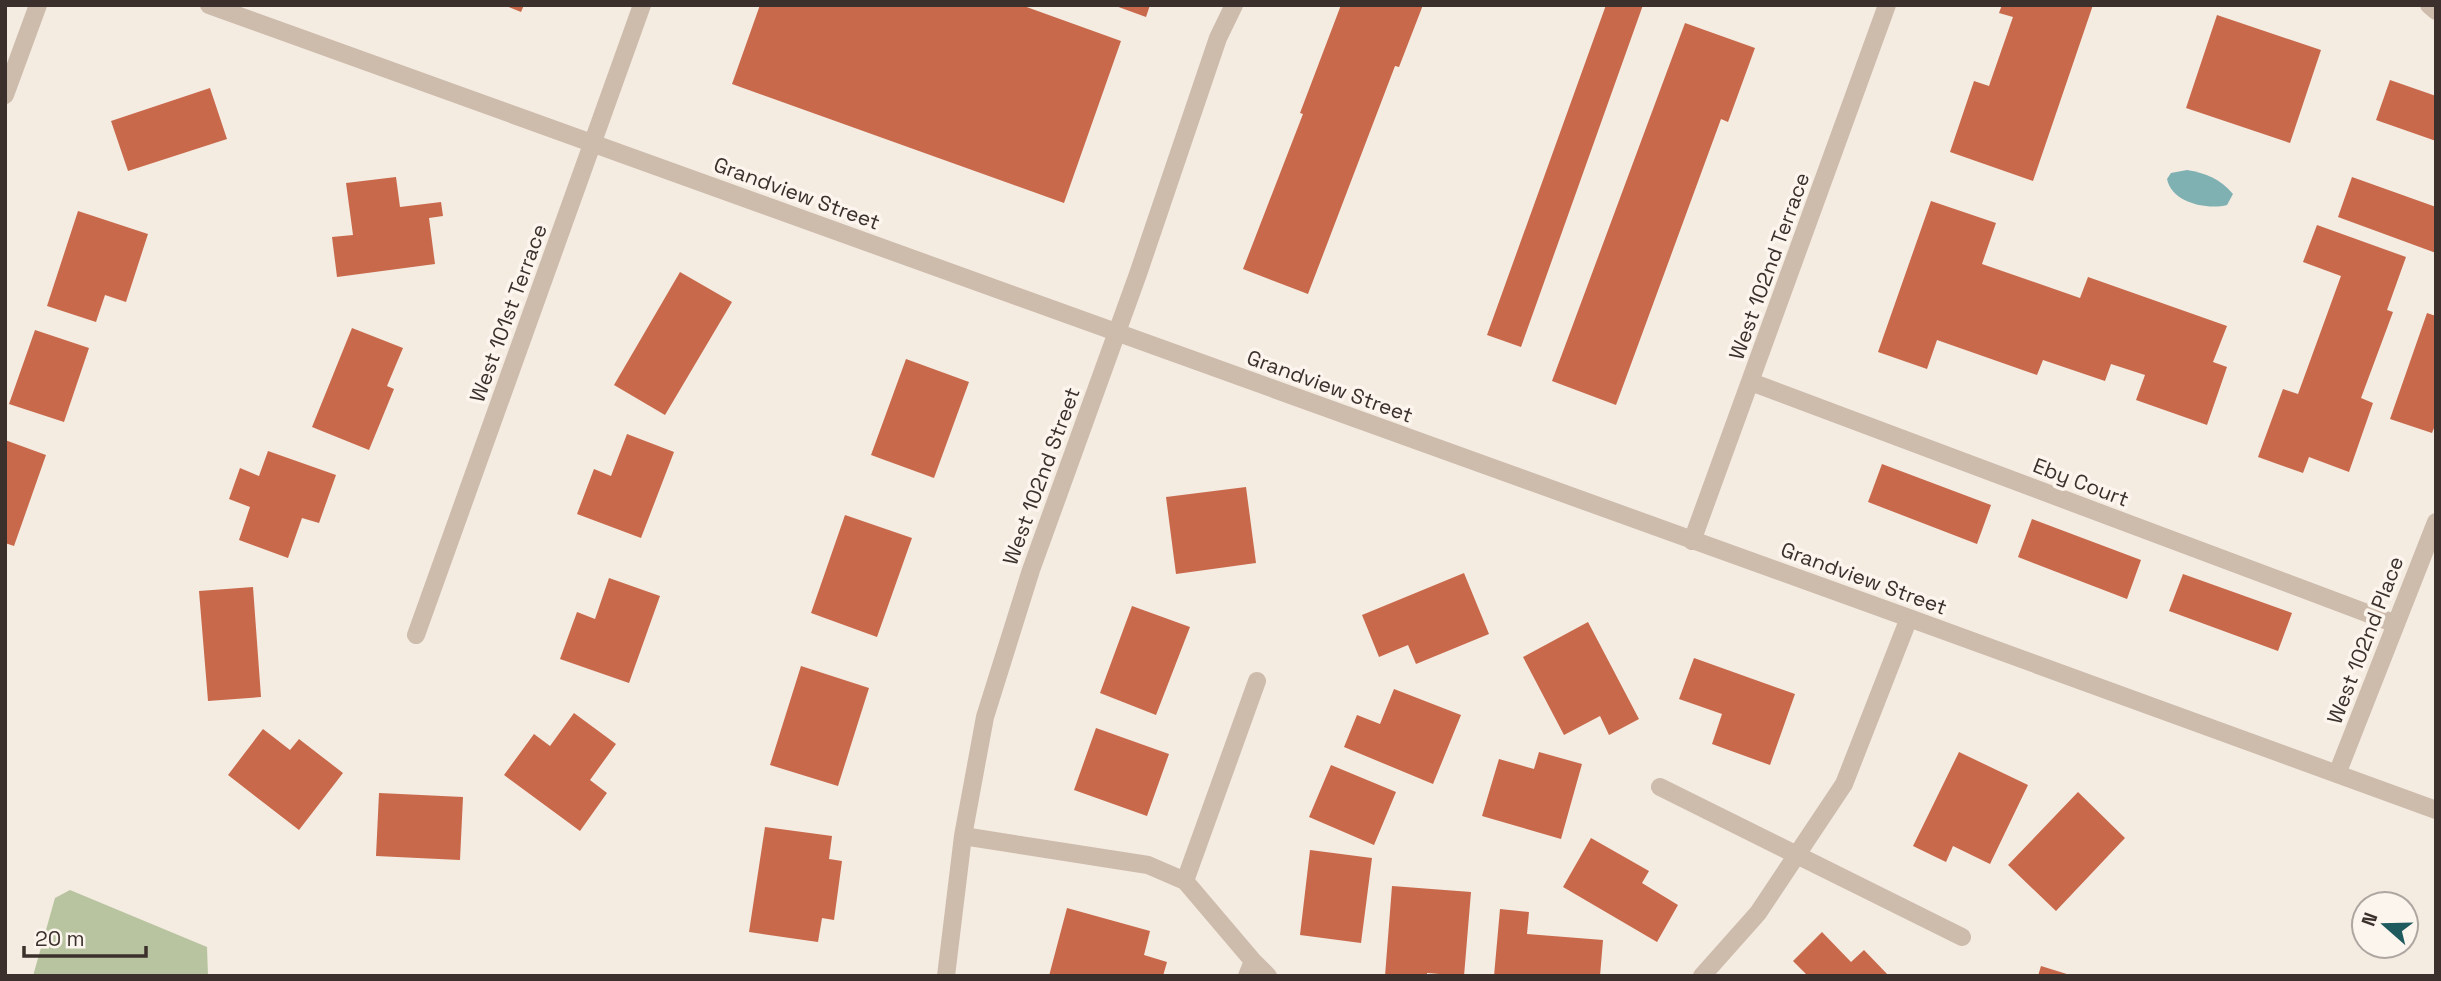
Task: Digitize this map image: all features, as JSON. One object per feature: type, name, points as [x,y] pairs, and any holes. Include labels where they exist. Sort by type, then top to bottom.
[{"type":"street","points":[[5,95],[38,5]]},
{"type":"street","name":"Grandview Street","points":[[209,5],[2436,810]]},
{"type":"street","name":"West 101st Terrace","points":[[416,635],[642,5]]},
{"type":"street","name":"West 102nd Street","points":[[946,976],[963,836],[985,717],[1031,570],[1218,38],[1234,5]]},
{"type":"street","name":"West 102nd Terrace","points":[[1692,541],[1887,5]]},
{"type":"street","points":[[2429,5],[2436,10]]},
{"type":"street","name":"Eby Court","points":[[1751,382],[2396,624]]},
{"type":"street","name":"West 102nd Place","points":[[2337,774],[2436,522]]},
{"type":"street","points":[[1702,976],[1758,913],[1844,783],[1909,618]]},
{"type":"street","points":[[1185,881],[1257,681]]},
{"type":"street","points":[[1660,787],[1962,937]]},
{"type":"street","points":[[963,836],[1148,865],[1185,881],[1250,969],[1268,976]]},
{"type":"green space","points":[[70,890],[207,947],[208,976],[33,976],[55,898]]},
{"type":"water","points":[[2187,170],[2206,175],[2223,184],[2233,194],[2227,205],[2191,203],[2176,194],[2167,179],[2171,173]]},
{"type":"building","points":[[504,5],[524,5],[521,12]]},
{"type":"building","points":[[760,5],[1021,5],[1121,41],[1064,203],[732,84]]},
{"type":"building","points":[[1113,5],[1150,5],[1146,17]]},
{"type":"building","points":[[1341,5],[1423,5],[1399,67],[1395,66],[1308,294],[1243,269],[1303,114],[1300,113]]},
{"type":"building","points":[[1606,5],[1643,5],[1521,347],[1487,335]]},
{"type":"building","points":[[2002,5],[2093,5],[2033,181],[1950,152],[1974,81],[1989,86],[2013,17],[1999,13]]},
{"type":"building","points":[[2217,15],[2321,50],[2290,143],[2186,108]]},
{"type":"building","points":[[1685,23],[1755,48],[1728,122],[1721,119],[1616,405],[1552,381]]},
{"type":"building","points":[[2390,80],[2436,96],[2436,141],[2376,120]]},
{"type":"building","points":[[210,88],[227,139],[128,171],[111,121]]},
{"type":"building","points":[[396,177],[400,207],[441,202],[443,216],[429,218],[435,264],[337,277],[332,237],[353,235],[346,183]]},
{"type":"building","points":[[2352,177],[2436,207],[2436,253],[2338,217]]},
{"type":"building","points":[[1931,201],[1996,223],[1982,264],[2080,298],[2088,277],[2227,326],[2213,362],[2227,367],[2207,425],[2136,400],[2145,375],[2111,364],[2105,381],[2043,360],[2037,375],[1937,340],[1927,369],[1878,352]]},
{"type":"building","points":[[78,211],[148,234],[126,302],[105,295],[96,322],[47,306]]},
{"type":"building","points":[[2317,225],[2406,257],[2387,310],[2393,312],[2361,398],[2373,403],[2349,472],[2309,457],[2303,473],[2258,457],[2283,389],[2298,394],[2341,276],[2303,262]]},
{"type":"building","points":[[680,272],[732,302],[665,415],[614,385]]},
{"type":"building","points":[[2427,313],[2436,316],[2436,423],[2432,433],[2390,419]]},
{"type":"building","points":[[352,328],[403,348],[387,386],[394,389],[369,450],[312,427]]},
{"type":"building","points":[[35,330],[89,348],[64,422],[9,404]]},
{"type":"building","points":[[906,359],[969,382],[934,478],[871,455]]},
{"type":"building","points":[[627,434],[674,452],[641,538],[577,514],[594,469],[611,476]]},
{"type":"building","points":[[5,440],[46,455],[14,546],[5,543]]},
{"type":"building","points":[[268,451],[336,475],[319,523],[302,518],[288,558],[239,540],[250,507],[229,499],[240,468],[259,476]]},
{"type":"building","points":[[1882,464],[1991,505],[1977,544],[1868,502]]},
{"type":"building","points":[[1246,487],[1256,563],[1176,574],[1166,497]]},
{"type":"building","points":[[845,515],[912,538],[877,637],[811,613]]},
{"type":"building","points":[[2032,519],[2141,560],[2127,599],[2018,557]]},
{"type":"building","points":[[1464,573],[1489,634],[1416,664],[1408,645],[1379,657],[1362,615]]},
{"type":"building","points":[[2183,574],[2292,613],[2278,651],[2169,611]]},
{"type":"building","points":[[609,578],[660,596],[629,683],[560,659],[577,612],[595,619]]},
{"type":"building","points":[[253,587],[261,697],[208,701],[199,591]]},
{"type":"building","points":[[1132,606],[1190,627],[1156,715],[1100,693]]},
{"type":"building","points":[[1588,622],[1639,719],[1609,735],[1600,716],[1564,735],[1523,657]]},
{"type":"building","points":[[1694,658],[1795,694],[1770,765],[1712,744],[1722,714],[1679,699]]},
{"type":"building","points":[[801,666],[869,688],[838,786],[770,765]]},
{"type":"building","points":[[1394,689],[1461,715],[1433,784],[1344,747],[1357,715],[1380,724]]},
{"type":"building","points":[[574,713],[616,744],[590,780],[607,793],[580,831],[504,775],[534,734],[550,746]]},
{"type":"building","points":[[1096,728],[1169,754],[1147,816],[1074,790]]},
{"type":"building","points":[[263,729],[290,750],[299,739],[343,773],[299,830],[228,775]]},
{"type":"building","points":[[1539,752],[1582,764],[1561,839],[1482,816],[1499,759],[1534,769]]},
{"type":"building","points":[[1959,752],[2028,785],[1990,864],[1953,846],[1946,862],[1913,846]]},
{"type":"building","points":[[1331,765],[1396,792],[1374,845],[1309,817]]},
{"type":"building","points":[[2078,792],[2125,838],[2056,911],[2008,865]]},
{"type":"building","points":[[379,793],[463,797],[460,860],[376,856]]},
{"type":"building","points":[[765,827],[832,836],[829,859],[842,861],[834,920],[822,918],[818,942],[749,932]]},
{"type":"building","points":[[1591,838],[1649,871],[1642,883],[1678,905],[1657,942],[1563,887]]},
{"type":"building","points":[[1310,850],[1372,858],[1361,943],[1300,935]]},
{"type":"building","points":[[1392,886],[1471,892],[1464,976],[1427,973],[1427,976],[1385,976]]},
{"type":"building","points":[[1067,908],[1150,931],[1144,955],[1167,962],[1163,976],[1049,976]]},
{"type":"building","points":[[1500,909],[1529,912],[1527,934],[1603,940],[1600,976],[1494,976]]},
{"type":"building","points":[[1822,932],[1851,962],[1864,950],[1889,976],[1808,976],[1793,961]]},
{"type":"building","points":[[2041,966],[2070,975],[2038,976]]}]
